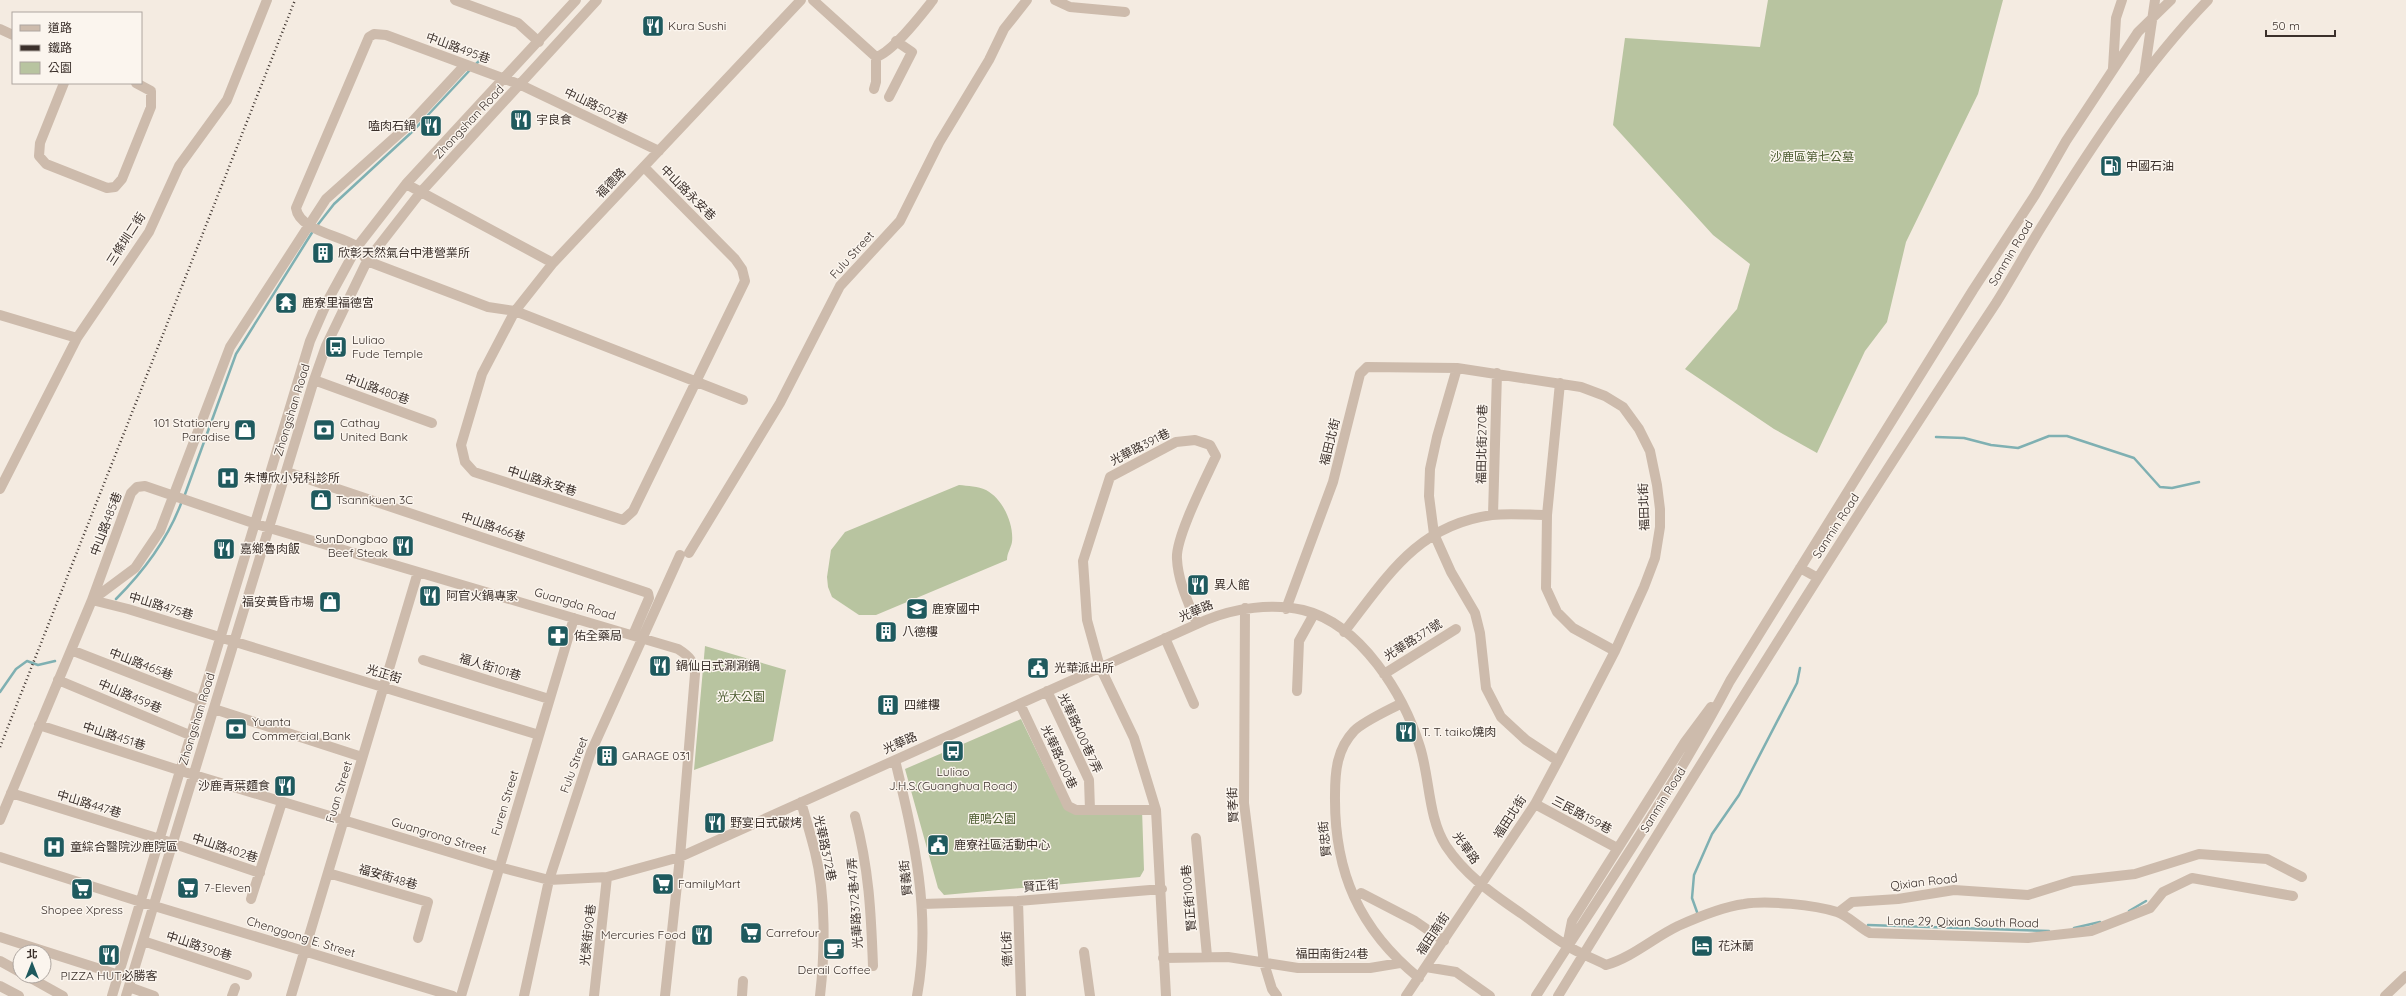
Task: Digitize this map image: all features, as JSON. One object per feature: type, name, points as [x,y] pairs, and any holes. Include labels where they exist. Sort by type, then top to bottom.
[{"type":"street","name":"三條圳二街","points":[[0,489],[77,338],[149,232],[179,166],[227,100],[267,0]]},
{"type":"street","points":[[455,0],[518,23],[539,42]]},
{"type":"street","name":"Zhongshan Road","points":[[112,996],[222,638],[310,341],[328,300],[357,247],[406,184],[505,79],[576,0]]},
{"type":"street","name":"Zhongshan Road","points":[[127,991],[314,380],[326,346],[367,261],[420,193],[521,85],[597,0]]},
{"type":"street","name":"福德路","points":[[515,311],[553,263],[801,0]]},
{"type":"street","points":[[813,0],[876,56],[876,82],[874,89]]},
{"type":"street","points":[[876,56],[882,55],[896,42],[933,0]]},
{"type":"street","name":"Fulu Street","points":[[524,996],[549,880],[591,752],[643,638],[684,554],[780,403],[840,286],[900,221],[939,143],[989,60],[1004,29],[1027,0]]},
{"type":"street","points":[[1055,0],[1070,7],[1126,12]]},
{"type":"street","name":"Sanmin Road","points":[[2112,70],[2116,18],[2122,0]]},
{"type":"street","name":"Sanmin Road","points":[[2144,75],[2155,0]]},
{"type":"street","name":"Sanmin Road","points":[[1536,996],[1625,858],[1705,728],[1730,681],[2112,70],[2138,32],[2171,0]]},
{"type":"street","name":"Sanmin Road","points":[[1558,996],[1657,833],[1818,578],[1999,298],[2046,220],[2144,75],[2187,22],[2208,0]]},
{"type":"street","points":[[0,30],[12,35]]},
{"type":"street","name":"中山路495巷","points":[[308,224],[300,219],[296,208],[369,37],[374,34],[386,35],[521,85]]},
{"type":"street","points":[[889,97],[912,52],[896,42]]},
{"type":"street","points":[[92,600],[135,568],[160,531],[230,347],[308,224],[326,199],[412,122],[464,65]]},
{"type":"street","points":[[64,84],[40,143],[39,156],[46,164],[107,188],[115,186],[122,179],[151,107],[151,91],[138,84]]},
{"type":"street","name":"中山路502巷","points":[[521,85],[659,151]]},
{"type":"street","name":"中山路永安巷","points":[[515,311],[482,374],[461,445],[465,462],[474,472],[623,520],[633,511],[745,281],[742,269],[735,259],[644,167]]},
{"type":"street","points":[[406,184],[420,193],[553,263]]},
{"type":"street","points":[[308,224],[357,247],[367,261],[488,307],[515,311],[696,383],[743,400]]},
{"type":"street","points":[[0,315],[77,338]]},
{"type":"street","name":"福田北街","points":[[1286,609],[1334,482],[1360,374],[1366,367],[1457,368],[1581,387],[1605,396],[1623,407],[1639,429],[1650,451],[1656,478],[1660,527],[1655,558],[1615,651],[1558,761],[1535,804],[1481,885]]},
{"type":"street","points":[[1457,368],[1437,437],[1430,469],[1429,496],[1434,534],[1451,572],[1475,613],[1480,633],[1486,688],[1501,717],[1526,740],[1558,761]]},
{"type":"street","name":"福田北街270巷","points":[[1493,515],[1497,373]]},
{"type":"street","name":"中山路480巷","points":[[314,380],[432,423]]},
{"type":"street","points":[[1560,383],[1548,515],[1546,588],[1554,606],[1573,628],[1615,651]]},
{"type":"street","name":"光華路391巷","points":[[1100,667],[1087,620],[1083,561],[1110,477],[1176,442],[1195,440],[1210,445],[1216,456],[1184,530],[1176,558],[1181,581],[1197,624]]},
{"type":"street","name":"中山路466巷","points":[[287,472],[648,593],[649,598],[632,635]]},
{"type":"street","name":"中山路485巷","points":[[0,820],[92,600],[131,493],[138,487],[145,486],[256,524]]},
{"type":"street","points":[[1344,632],[1392,571],[1416,546],[1434,534],[1452,525],[1493,515],[1548,515]]},
{"type":"street","name":"Guangda Road","points":[[256,524],[678,649],[694,663],[695,674],[680,857]]},
{"type":"street","points":[[1800,568],[1818,578]]},
{"type":"street","name":"Fuan Street","points":[[291,996],[418,572]]},
{"type":"street","name":"中山路475巷","points":[[92,600],[222,638]]},
{"type":"street","name":"光華路","points":[[680,857],[1223,613],[1245,608],[1286,609],[1314,614],[1344,632],[1363,647],[1384,674],[1402,703],[1414,727],[1427,771],[1434,817],[1445,844],[1461,867],[1481,885],[1567,946],[1584,953]]},
{"type":"street","name":"賢孝街","points":[[1245,608],[1244,803],[1264,963],[1272,989],[1277,996]]},
{"type":"street","points":[[1296,691],[1299,641],[1314,614]]},
{"type":"street","name":"Furen Street","points":[[461,996],[574,618]]},
{"type":"street","name":"光華路371號","points":[[1384,674],[1456,629]]},
{"type":"street","name":"光正街","points":[[222,638],[539,735]]},
{"type":"street","points":[[1165,638],[1194,704]]},
{"type":"street","name":"中山路465巷","points":[[71,650],[202,701]]},
{"type":"street","name":"福人街101巷","points":[[423,660],[549,699]]},
{"type":"street","points":[[1100,667],[1134,738],[1156,810],[1162,889],[1164,995]]},
{"type":"street","name":"中山路459巷","points":[[58,680],[192,736]]},
{"type":"street","name":"Sanmin Road","points":[[1567,946],[1572,921],[1685,742],[1730,681]]},
{"type":"street","name":"光華路400巷7弄","points":[[1047,691],[1089,780],[1090,810]]},
{"type":"street","name":"賢忠街","points":[[1402,703],[1355,730],[1340,752],[1335,774],[1336,842],[1348,887],[1374,932],[1400,963],[1419,978]]},
{"type":"street","name":"光華路400巷","points":[[1020,704],[1068,806],[1076,810],[1156,810]]},
{"type":"street","points":[[214,708],[362,757]]},
{"type":"street","name":"中山路451巷","points":[[40,725],[194,775]]},
{"type":"street","name":"賢義街","points":[[895,760],[916,850],[922,904],[923,966],[917,996]]},
{"type":"street","name":"Guangrong Street","points":[[194,775],[499,867],[549,880],[607,877],[680,857]]},
{"type":"street","name":"中山路447巷","points":[[11,793],[160,839]]},
{"type":"street","points":[[251,899],[282,802]]},
{"type":"street","name":"光華路372巷","points":[[801,802],[815,853],[820,883],[823,967],[820,996]]},
{"type":"street","name":"三民路159巷","points":[[1535,804],[1617,848]]},
{"type":"street","name":"光華路372巷47弄","points":[[855,816],[864,850],[870,885],[873,966]]},
{"type":"street","name":"賢正街100巷","points":[[1196,838],[1207,956]]},
{"type":"street","name":"中山路402巷","points":[[160,839],[260,873]]},
{"type":"street","name":"Qixian Road","points":[[1839,912],[1852,902],[1898,899],[1954,890],[2028,895],[2073,881],[2135,874],[2198,854],[2267,859],[2302,877]]},
{"type":"street","name":"Chenggong E. Street","points":[[0,857],[153,906],[453,996]]},
{"type":"street","points":[[664,996],[680,857]]},
{"type":"street","name":"福安街48巷","points":[[328,873],[428,902],[418,938]]},
{"type":"street","name":"光榮街90巷","points":[[594,996],[607,877]]},
{"type":"street","name":"Lane 29, Qixian South Road","points":[[1839,912],[1870,933],[2028,938],[2091,931],[2150,908],[2163,892],[2192,878],[2293,896]]},
{"type":"street","name":"福田南街","points":[[1406,996],[1481,885]]},
{"type":"street","name":"賢正街","points":[[922,904],[1018,901],[1162,889]]},
{"type":"street","points":[[1361,893],[1415,921],[1444,940]]},
{"type":"street","name":"德化街","points":[[1018,901],[1021,996]]},
{"type":"street","points":[[1584,953],[1606,966],[1622,961],[1678,926],[1715,912],[1744,904],[1817,907],[1839,912]]},
{"type":"street","points":[[0,937],[119,975]]},
{"type":"street","name":"中山路390巷","points":[[143,941],[247,975]]},
{"type":"street","points":[[1084,952],[1090,996]]},
{"type":"street","points":[[1163,958],[1207,956],[1228,957],[1264,963]]},
{"type":"street","points":[[0,961],[12,968]]},
{"type":"street","name":"福田南街24巷","points":[[1264,963],[1298,968],[1370,968],[1400,963]]},
{"type":"street","points":[[1426,967],[1456,972],[1490,996]]},
{"type":"street","points":[[2385,996],[2406,976]]},
{"type":"street","points":[[742,996],[743,981]]},
{"type":"street","points":[[41,984],[63,996]]},
{"type":"street","points":[[0,986],[19,996]]},
{"type":"street","points":[[127,991],[154,996]]},
{"type":"green space","name":"沙鹿區第七公墓","points":[[1768,0],[2003,0],[1978,94],[1906,242],[1887,322],[1865,351],[1817,453],[1774,429],[1685,369],[1737,309],[1750,264],[1713,235],[1613,125],[1625,38],[1760,47]]},
{"type":"green space","points":[[959,485],[986,490],[998,499],[1006,513],[1011,528],[1012,542],[1007,560],[876,615],[859,615],[832,597],[828,587],[827,577],[831,550],[845,532]]},
{"type":"green space","name":"光大公園","points":[[705,646],[786,670],[773,741],[694,770]]},
{"type":"green space","name":"鹿鳴公園","points":[[1021,719],[1058,795],[1080,808],[1142,809],[1144,870],[1140,877],[944,895],[938,888],[905,769]]},
{"type":"waterway","points":[[475,65],[482,58]]},
{"type":"waterway","points":[[316,227],[334,204],[413,131],[470,70]]},
{"type":"waterway","points":[[184,497],[236,354],[313,231]]},
{"type":"waterway","points":[[1936,437],[1964,438],[1991,445],[2018,448],[2049,436],[2067,436],[2134,458],[2160,487],[2172,488],[2199,482]]},
{"type":"waterway","points":[[116,599],[137,577],[155,553],[170,528],[182,501]]},
{"type":"waterway","points":[[0,692],[16,669],[27,661],[38,665],[55,661]]},
{"type":"waterway","points":[[1697,912],[1692,898],[1694,875],[1712,834],[1739,795],[1797,683],[1800,668]]},
{"type":"waterway","points":[[2129,911],[2146,901]]},
{"type":"waterway","points":[[2074,928],[2100,922]]},
{"type":"waterway","points":[[1868,925],[2049,931]]},
{"type":"railway","points":[[0,747],[295,0]]},
{"type":"place","name":"Kura Sushi","points":[[653,26]]},
{"type":"place","name":"宇良食","points":[[521,120]]},
{"type":"place","name":"嗑肉石鍋","points":[[431,126]]},
{"type":"place","name":"中國石油","points":[[2111,166]]},
{"type":"place","name":"欣彰天然氣台中港營業所","points":[[323,253]]},
{"type":"place","name":"鹿寮里福德宮","points":[[286,303]]},
{"type":"place","name":"Luliao Fude Temple","points":[[336,347]]},
{"type":"place","name":"101 Stationery Paradise","points":[[245,430]]},
{"type":"place","name":"Cathay United Bank","points":[[324,430]]},
{"type":"place","name":"朱博欣小兒科診所","points":[[228,478]]},
{"type":"place","name":"Tsannkuen 3C","points":[[321,500]]},
{"type":"place","name":"SunDongbao Beef Steak","points":[[403,546]]},
{"type":"place","name":"嘉鄉魯肉飯","points":[[224,549]]},
{"type":"place","name":"異人館","points":[[1198,585]]},
{"type":"place","name":"阿官火鍋專家","points":[[430,596]]},
{"type":"place","name":"福安黃昏市場","points":[[330,602]]},
{"type":"place","name":"鹿寮國中","points":[[917,609]]},
{"type":"place","name":"八德樓","points":[[886,632]]},
{"type":"place","name":"佑全藥局","points":[[558,636]]},
{"type":"place","name":"鍋仙日式涮涮鍋","points":[[660,666]]},
{"type":"place","name":"光華派出所","points":[[1038,668]]},
{"type":"place","name":"四維樓","points":[[888,705]]},
{"type":"place","name":"Yuanta Commercial Bank","points":[[236,729]]},
{"type":"place","name":"T. T. taiko燒肉","points":[[1406,732]]},
{"type":"place","name":"Luliao J.H.S.(Guanghua Road)","points":[[953,751]]},
{"type":"place","name":"GARAGE 031","points":[[607,756]]},
{"type":"place","name":"沙鹿青葉麵食","points":[[285,786]]},
{"type":"place","name":"野宴日式碳烤","points":[[715,823]]},
{"type":"place","name":"鹿寮社區活動中心","points":[[938,845]]},
{"type":"place","name":"童綜合醫院沙鹿院區","points":[[54,847]]},
{"type":"place","name":"FamilyMart","points":[[663,884]]},
{"type":"place","name":"7-Eleven","points":[[188,888]]},
{"type":"place","name":"Shopee Xpress","points":[[82,889]]},
{"type":"place","name":"Carrefour","points":[[751,933]]},
{"type":"place","name":"Mercuries Food","points":[[702,935]]},
{"type":"place","name":"花沐蘭","points":[[1702,946]]},
{"type":"place","name":"Derail Coffee","points":[[834,949]]},
{"type":"place","name":"PIZZA HUT必勝客","points":[[109,955]]}]
